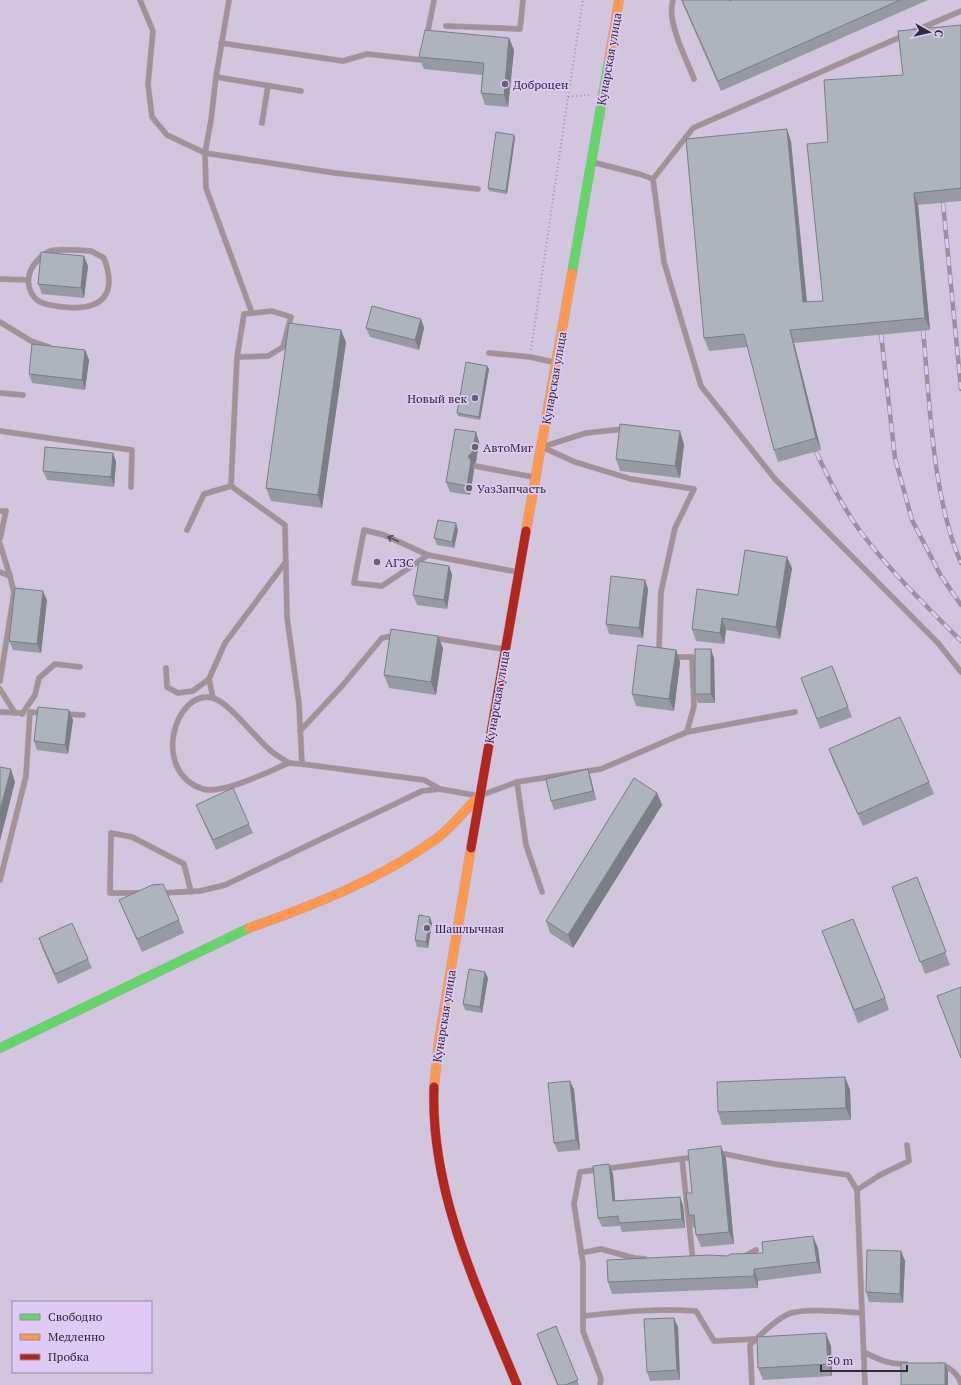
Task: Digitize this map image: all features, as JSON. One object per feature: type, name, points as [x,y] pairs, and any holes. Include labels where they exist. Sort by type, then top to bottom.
[{"type":"main road","name":"Кунарская улица","points":[[517,1385],[468,1266],[452,1213],[440,1164],[434,1123],[436,1062],[479,796],[537,478],[619,0]]},
{"type":"main road","points":[[0,1048],[239,932],[312,906],[386,871],[436,838],[479,796]]},
{"type":"lane","points":[[140,0],[153,31],[148,84],[152,117],[167,135],[205,153],[336,173],[478,188]]},
{"type":"lane","points":[[229,0],[221,43],[205,153],[206,188],[252,313]]},
{"type":"lane","points":[[221,43],[343,61],[368,54],[422,60],[434,0]]},
{"type":"lane","points":[[446,26],[520,28],[523,0]]},
{"type":"lane","points":[[674,0],[670,8],[674,28],[694,79]]},
{"type":"lane","points":[[961,11],[693,128],[653,179],[664,262],[701,386],[775,479],[938,643],[961,672]]},
{"type":"lane","points":[[216,77],[301,92]]},
{"type":"lane","points":[[262,123],[268,86]]},
{"type":"lane","points":[[591,162],[640,174],[653,179]]},
{"type":"lane","points":[[48,251],[91,251],[104,258],[108,270],[109,282],[104,298],[98,304],[90,307],[53,306],[37,300],[30,289],[28,280],[31,269],[48,251]]},
{"type":"lane","points":[[0,279],[28,280]]},
{"type":"lane","points":[[231,486],[237,357],[244,314],[272,311],[291,317],[283,347],[268,356],[237,357]]},
{"type":"lane","points":[[0,322],[31,341],[56,349]]},
{"type":"lane","points":[[489,353],[530,357],[556,363]]},
{"type":"lane","points":[[0,393],[23,395]]},
{"type":"lane","points":[[0,430],[132,450],[130,487]]},
{"type":"lane","points":[[542,447],[586,433],[631,430]]},
{"type":"lane","points":[[542,447],[575,462],[631,479],[694,490],[674,528],[661,592],[659,648],[668,656],[692,657],[694,706],[687,732]]},
{"type":"lane","points":[[475,466],[537,478]]},
{"type":"lane","points":[[187,530],[204,494],[231,486]]},
{"type":"lane","points":[[231,486],[285,525],[287,617],[299,704],[302,764]]},
{"type":"lane","points":[[0,511],[6,511],[0,539]]},
{"type":"lane","points":[[428,555],[382,586],[354,583],[364,530],[384,535],[428,555],[520,573]]},
{"type":"lane","points":[[0,544],[14,593],[0,681]]},
{"type":"lane","points":[[166,668],[167,686],[178,693],[193,691],[209,679],[225,643],[285,563]]},
{"type":"lane","points":[[0,572],[10,576]]},
{"type":"lane","points":[[300,731],[342,686],[382,638],[402,635]]},
{"type":"lane","points":[[424,636],[506,649]]},
{"type":"lane","points":[[22,714],[35,695],[39,678],[55,664],[80,667]]},
{"type":"lane","points":[[209,679],[213,698]]},
{"type":"lane","points":[[0,689],[15,713]]},
{"type":"lane","points":[[193,691],[200,698]]},
{"type":"lane","points":[[289,763],[271,751],[223,704],[213,698],[200,698],[190,704],[179,717],[172,750],[175,765],[192,783],[204,789],[216,790],[232,786],[289,763],[424,780],[440,789]]},
{"type":"lane","points":[[0,712],[22,714],[30,712],[53,713]]},
{"type":"lane","points":[[0,880],[26,776],[30,712]]},
{"type":"lane","points":[[159,893],[191,892],[225,885],[422,791],[440,789],[479,796],[517,782],[601,769],[687,732],[795,712]]},
{"type":"lane","points":[[61,714],[83,715]]},
{"type":"lane","points":[[517,782],[526,845],[542,892]]},
{"type":"lane","points":[[145,893],[110,893],[111,833],[132,837],[184,864],[191,892]]},
{"type":"lane","points":[[857,1190],[880,1174],[909,1161],[907,1145]]},
{"type":"lane","points":[[710,1155],[725,1154],[774,1164],[848,1174],[857,1190],[866,1384]]},
{"type":"lane","points":[[600,1385],[601,1379],[583,1331],[581,1253],[574,1204],[580,1172],[704,1156]]},
{"type":"lane","points":[[682,1159],[693,1262]]},
{"type":"lane","points":[[581,1253],[601,1249],[634,1258],[649,1259]]},
{"type":"lane","points":[[737,1261],[756,1250]]},
{"type":"lane","points":[[686,1262],[701,1263]]},
{"type":"lane","points":[[583,1316],[621,1312],[677,1310],[696,1311],[714,1341],[756,1340]]},
{"type":"lane","points":[[752,1385],[750,1345],[762,1332],[790,1314],[810,1312],[862,1313]]},
{"type":"lane","points":[[864,1352],[878,1360],[897,1365],[911,1364]]},
{"type":"lane","points":[[932,1364],[945,1366],[959,1378],[961,1384]]},
{"type":"path","points":[[530,357],[583,0]]},
{"type":"path","points":[[568,97],[589,96]]},
{"type":"building","points":[[682,0],[730,1],[900,0],[718,81]]},
{"type":"building","points":[[961,25],[961,188],[914,193],[925,318],[790,330],[816,438],[774,450],[744,334],[704,338],[686,139],[787,129],[803,302],[823,301],[807,144],[828,142],[824,80],[903,75],[898,31]]},
{"type":"building","points":[[425,30],[509,38],[504,95],[481,93],[484,63],[419,57]]},
{"type":"building","points":[[496,132],[514,135],[506,191],[488,188]]},
{"type":"building","points":[[41,252],[84,256],[81,288],[38,284]]},
{"type":"building","points":[[372,306],[421,319],[415,340],[366,328]]},
{"type":"building","points":[[289,323],[341,330],[318,495],[266,488]]},
{"type":"building","points":[[32,344],[85,350],[82,380],[29,374]]},
{"type":"building","points":[[466,362],[487,366],[479,417],[457,413]]},
{"type":"building","points":[[620,424],[680,431],[675,466],[616,459]]},
{"type":"building","points":[[455,429],[476,432],[472,453],[468,456],[471,461],[467,486],[446,482]]},
{"type":"building","points":[[45,447],[113,453],[111,477],[43,471]]},
{"type":"building","points":[[438,520],[456,523],[452,542],[434,538]]},
{"type":"building","points":[[745,550],[787,557],[776,627],[722,618],[720,633],[692,629],[697,589],[738,595]]},
{"type":"building","points":[[419,561],[449,566],[444,600],[413,595]]},
{"type":"building","points":[[611,576],[645,580],[639,628],[606,624]]},
{"type":"building","points":[[15,588],[43,591],[37,644],[9,641]]},
{"type":"building","points":[[391,629],[438,636],[431,682],[384,675]]},
{"type":"building","points":[[638,645],[676,650],[669,699],[632,694]]},
{"type":"building","points":[[695,649],[711,649],[711,694],[695,694]]},
{"type":"building","points":[[832,666],[848,707],[817,719],[801,678]]},
{"type":"building","points":[[38,707],[69,710],[65,745],[34,741]]},
{"type":"building","points":[[900,717],[929,782],[858,814],[829,749]]},
{"type":"building","points":[[0,767],[11,769],[0,810]]},
{"type":"building","points":[[588,769],[593,791],[551,801],[546,779]]},
{"type":"building","points":[[634,778],[657,793],[568,935],[546,921]]},
{"type":"building","points":[[233,788],[249,824],[213,840],[196,805]]},
{"type":"building","points":[[917,877],[946,952],[920,962],[892,887]]},
{"type":"building","points":[[163,884],[179,920],[137,939],[119,900],[152,885]]},
{"type":"building","points":[[419,915],[430,917],[426,942],[415,940]]},
{"type":"building","points":[[853,919],[885,998],[854,1010],[822,931]]},
{"type":"building","points":[[72,923],[88,959],[55,974],[39,938]]},
{"type":"building","points":[[469,969],[485,972],[480,1007],[463,1004]]},
{"type":"building","points":[[961,987],[961,1058],[937,996]]},
{"type":"building","points":[[845,1077],[846,1108],[718,1112],[717,1082]]},
{"type":"building","points":[[570,1081],[576,1140],[554,1143],[548,1083]]},
{"type":"building","points":[[721,1146],[729,1232],[696,1235],[694,1215],[689,1215],[686,1193],[692,1193],[688,1150]]},
{"type":"building","points":[[609,1164],[613,1201],[680,1197],[682,1219],[619,1223],[618,1216],[598,1218],[593,1166]]},
{"type":"building","points":[[813,1236],[817,1262],[754,1269],[754,1276],[608,1282],[607,1260],[709,1255],[727,1256],[731,1254],[763,1253],[762,1242]]},
{"type":"building","points":[[867,1250],[901,1251],[900,1294],[866,1292]]},
{"type":"building","points":[[674,1318],[677,1370],[647,1372],[644,1319]]},
{"type":"building","points":[[556,1326],[578,1380],[565,1385],[558,1385],[537,1334]]},
{"type":"building","points":[[826,1333],[828,1364],[758,1368],[757,1337]]},
{"type":"building","points":[[901,1363],[945,1363],[945,1385],[901,1385]]},
{"type":"railway","points":[[943,203],[961,389]]},
{"type":"railway","points":[[923,330],[930,418],[938,479],[951,537],[961,563]]},
{"type":"railway","points":[[881,334],[895,458],[912,520],[941,576],[961,605]]},
{"type":"railway","points":[[816,452],[853,522],[896,574],[961,641]]},
{"type":"traffic: fast","points":[[572,273],[609,60]]},
{"type":"traffic: fast","points":[[0,1048],[249,928]]},
{"type":"traffic: slow","points":[[609,60],[619,0]]},
{"type":"traffic: slow","points":[[526,531],[572,273]]},
{"type":"traffic: slow","points":[[249,928],[322,901],[392,867],[442,835],[479,796]]},
{"type":"traffic: slow","points":[[434,1087],[439,1040],[471,848]]},
{"type":"traffic: jam","points":[[471,848],[526,531]]},
{"type":"traffic: jam","points":[[434,1087],[435,1126],[440,1164],[448,1202],[459,1240],[517,1385]]},
{"type":"place","name":"Доброцен","points":[[505,84]]},
{"type":"place","name":"Новый век","points":[[475,398]]},
{"type":"place","name":"АвтоМиг","points":[[475,447]]},
{"type":"place","name":"УазЗапчасть","points":[[469,488]]},
{"type":"place","name":"АГЗС","points":[[377,562]]},
{"type":"place","name":"Шашлычная","points":[[427,928]]}]
